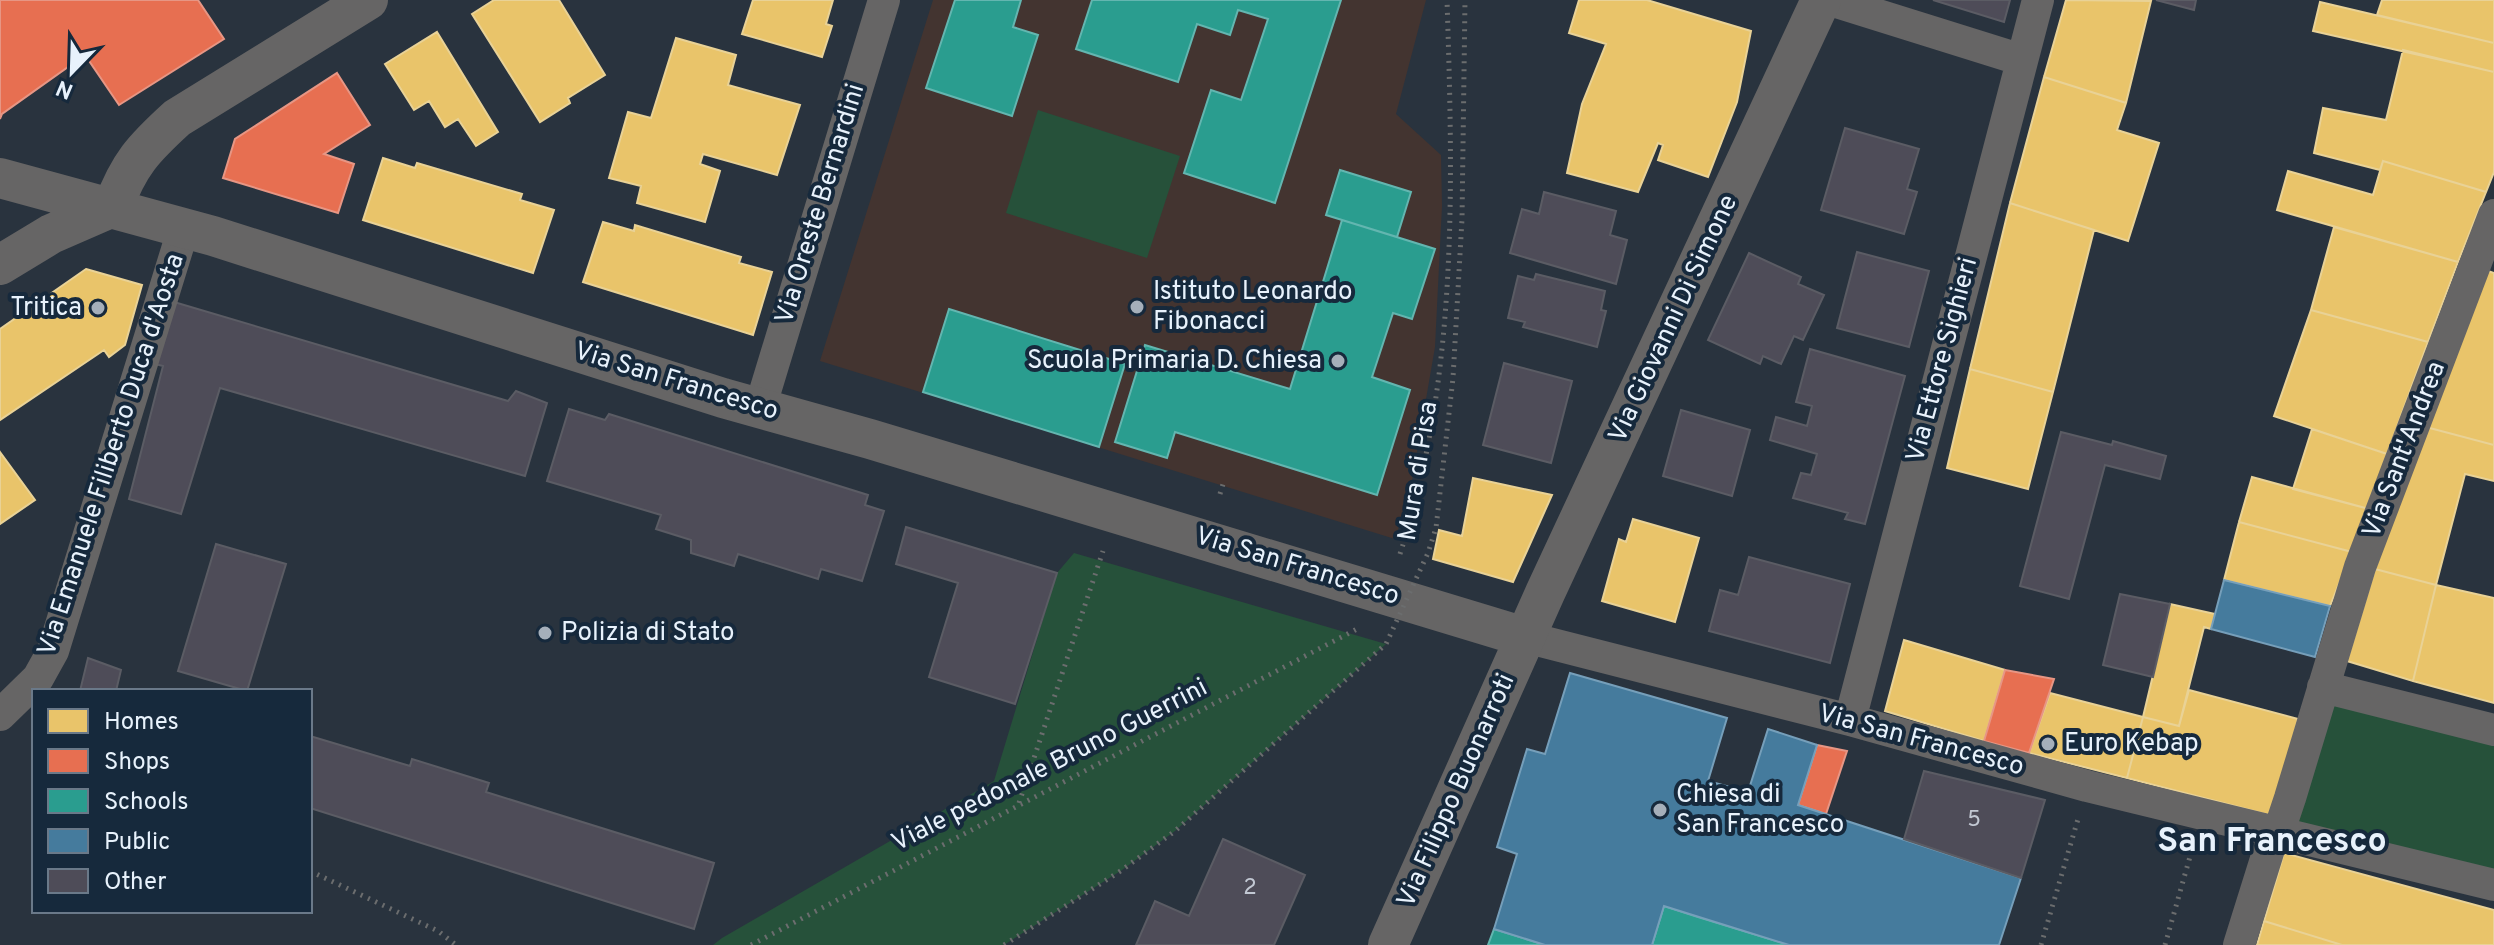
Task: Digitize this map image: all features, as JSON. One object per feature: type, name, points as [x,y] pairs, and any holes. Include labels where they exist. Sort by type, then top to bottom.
[{"type":"street","points":[[0,265],[51,234],[113,207],[129,168],[177,118],[368,0]]},
{"type":"street","name":"Via Oreste Bernardini","points":[[760,408],[884,0]]},
{"type":"street","name":"Via Giovanni Di Simone","points":[[1525,637],[1821,0]]},
{"type":"street","points":[[1830,0],[2022,60]]},
{"type":"street","name":"Via Ettore Sighieri","points":[[1850,720],[2038,0]]},
{"type":"street","name":"Via San Francesco","points":[[0,178],[184,227],[760,408],[1525,637],[1850,720],[2087,786],[2494,885]]},
{"type":"street","name":"Via Sant'Andrea","points":[[2239,945],[2270,846],[2279,831],[2360,567],[2494,215]]},
{"type":"street","name":"Via Emanuele Filiberto Duca d'Aosta","points":[[0,715],[38,678],[53,651],[184,227]]},
{"type":"street","name":"Via Filippo Buonarroti","points":[[1388,945],[1525,637]]},
{"type":"street","points":[[2323,687],[2494,730]]},
{"type":"path","points":[[1400,554],[1420,491],[1440,379],[1452,145],[1447,0]]},
{"type":"path","name":"Mura di Pisa","points":[[1004,945],[1122,870],[1175,831],[1386,644],[1428,553],[1436,528],[1453,378],[1461,235],[1465,0]]},
{"type":"path","points":[[1220,494],[1223,484]]},
{"type":"path","points":[[1018,804],[1104,547]]},
{"type":"path","name":"Viale pedonale Bruno Guerrini","points":[[751,945],[1368,624]]},
{"type":"path","points":[[2041,945],[2087,786]]},
{"type":"path","points":[[2165,945],[2202,813]]},
{"type":"path","points":[[312,872],[438,931],[456,945]]},
{"type":"shaded area","name":"Istituto Leonardo Fibonacci","points":[[933,0],[1426,0],[1396,114],[1441,155],[1442,206],[1435,347],[1410,492],[1395,539],[820,361]]},
{"type":"green space","points":[[1038,110],[1180,156],[1147,258],[1006,213]]},
{"type":"green space","points":[[1074,553],[1386,644],[1175,831],[1122,870],[1004,945],[713,945],[994,781],[1057,573]]},
{"type":"green space","points":[[2323,687],[2494,730],[2494,885],[2301,836],[2290,798]]},
{"type":"building: Homes","points":[[494,0],[559,0],[605,75],[568,98],[570,103],[540,122],[472,14]]},
{"type":"building: Homes","points":[[753,0],[833,0],[826,24],[832,26],[822,57],[742,34]]},
{"type":"building: Homes","points":[[1579,0],[1647,0],[1751,31],[1737,102],[1708,177],[1658,160],[1663,145],[1658,143],[1638,192],[1567,173],[1582,104],[1606,44],[1569,33]]},
{"type":"building: Homes","points":[[2066,0],[2151,1],[2126,103],[2044,77]]},
{"type":"building: Homes","points":[[2382,0],[2494,0],[2494,43],[2377,15]]},
{"type":"building: Homes","points":[[2320,2],[2494,43],[2494,72],[2313,31]]},
{"type":"building: Homes","points":[[437,32],[498,132],[476,146],[458,119],[445,127],[429,101],[414,110],[385,64]]},
{"type":"building: Homes","points":[[676,38],[736,55],[728,85],[800,105],[777,175],[703,154],[700,164],[720,171],[705,222],[637,203],[641,186],[609,178],[628,112],[651,118]]},
{"type":"building: Homes","points":[[2403,50],[2494,72],[2494,172],[2486,192],[2383,161],[2380,170],[2314,153],[2323,108],[2386,120]]},
{"type":"building: Homes","points":[[2044,77],[2126,103],[2117,130],[2159,143],[2128,241],[2010,203]]},
{"type":"building: Homes","points":[[383,158],[415,168],[417,163],[522,194],[520,200],[554,210],[533,273],[363,220]]},
{"type":"building: Homes","points":[[2383,161],[2486,192],[2458,262],[2277,210],[2288,171],[2373,195]]},
{"type":"building: Homes","points":[[2010,203],[2094,230],[2053,392],[1970,369]]},
{"type":"building: Homes","points":[[603,222],[634,231],[635,225],[741,257],[739,263],[772,272],[753,335],[583,282]]},
{"type":"building: Homes","points":[[2334,227],[2458,262],[2428,342],[2311,310]]},
{"type":"building: Homes","points":[[86,269],[142,285],[125,345],[109,357],[104,350],[0,420],[0,329]]},
{"type":"building: Homes","points":[[2488,271],[2494,273],[2494,445],[2426,427]]},
{"type":"building: Homes","points":[[2311,310],[2428,342],[2387,454],[2274,416]]},
{"type":"building: Homes","points":[[1970,369],[2053,392],[2028,489],[1947,468]]},
{"type":"building: Homes","points":[[2426,427],[2494,445],[2494,481],[2465,474],[2436,585],[2375,569]]},
{"type":"building: Homes","points":[[2312,429],[2387,454],[2369,509],[2293,489]]},
{"type":"building: Homes","points":[[0,452],[35,500],[0,524]]},
{"type":"building: Homes","points":[[2252,477],[2369,509],[2352,552],[2239,522]]},
{"type":"building: Homes","points":[[1473,478],[1552,495],[1513,582],[1433,559],[1439,530],[1462,536]]},
{"type":"building: Homes","points":[[1633,519],[1699,538],[1675,622],[1602,601],[1619,539],[1626,542]]},
{"type":"building: Homes","points":[[2239,522],[2352,552],[2330,606],[2224,580]]},
{"type":"building: Homes","points":[[2375,569],[2436,585],[2413,681],[2347,661]]},
{"type":"building: Homes","points":[[2436,585],[2494,598],[2494,703],[2413,681]]},
{"type":"building: Homes","points":[[2170,604],[2215,614],[2211,629],[2204,627],[2179,726],[2143,717]]},
{"type":"building: Homes","points":[[1904,640],[2005,670],[1984,741],[1885,711]]},
{"type":"building: Homes","points":[[2189,690],[2298,719],[2273,816],[2127,778],[2143,717],[2179,726]]},
{"type":"building: Homes","points":[[2050,693],[2143,717],[2127,778],[2029,753]]},
{"type":"building: Homes","points":[[2284,853],[2494,910],[2494,945],[2342,945],[2264,921]]},
{"type":"building: Homes","points":[[2264,921],[2342,945],[2257,945]]},
{"type":"building: Shops","points":[[0,0],[198,0],[224,39],[119,105],[85,55],[2,114],[0,119]]},
{"type":"building: Shops","points":[[337,73],[370,125],[324,154],[354,164],[338,213],[223,178],[235,139]]},
{"type":"building: Shops","points":[[2005,670],[2054,679],[2029,753],[1984,741]]},
{"type":"building: Shops","points":[[1817,745],[1847,751],[1826,814],[1798,805]]},
{"type":"building: Schools","points":[[955,0],[1021,0],[1013,27],[1038,35],[1012,116],[926,88]]},
{"type":"building: Schools","points":[[1092,0],[1341,0],[1275,203],[1184,173],[1211,90],[1241,100],[1268,19],[1238,10],[1230,35],[1197,24],[1178,82],[1076,49]]},
{"type":"building: Schools","points":[[1340,170],[1411,192],[1397,237],[1326,215]]},
{"type":"building: Schools","name":"Scuola Primaria D. Chiesa","points":[[1342,220],[1435,249],[1412,319],[1393,313],[1372,377],[1410,390],[1377,495],[1175,432],[1167,458],[1115,442],[1145,345],[1290,389]]},
{"type":"building: Schools","points":[[949,309],[1125,364],[1099,447],[923,392]]},
{"type":"building: Schools","points":[[1664,906],[1698,917],[1789,945],[1652,945]]},
{"type":"building: Schools","points":[[1494,929],[1545,945],[1488,945]]},
{"type":"building: Public","points":[[2224,580],[2330,606],[2315,657],[2211,629]]},
{"type":"building: Public","name":"Chiesa di San Francesco","points":[[1570,673],[1727,718],[1708,781],[1748,792],[1768,729],[1817,745],[1798,805],[2021,878],[1999,945],[1789,945],[1664,906],[1652,945],[1545,945],[1494,929],[1517,854],[1497,847],[1527,749],[1545,754]]},
{"type":"building: Other","points":[[1933,0],[2010,0],[2004,22]]},
{"type":"building: Other","points":[[2156,0],[2196,0],[2194,10]]},
{"type":"building: Other","points":[[1845,128],[1919,149],[1907,189],[1917,192],[1904,234],[1821,210]]},
{"type":"building: Other","points":[[1544,192],[1616,211],[1610,235],[1627,240],[1616,284],[1510,253],[1522,209],[1539,214]]},
{"type":"building: Other","points":[[1857,252],[1929,271],[1909,347],[1837,328]]},
{"type":"building: Other","points":[[1749,253],[1801,277],[1798,284],[1824,295],[1803,340],[1794,336],[1781,364],[1763,356],[1760,364],[1708,340]]},
{"type":"building: Other","points":[[1536,274],[1605,291],[1601,310],[1606,311],[1597,347],[1523,327],[1525,322],[1508,318],[1518,276],[1534,280]]},
{"type":"building: Other","points":[[174,302],[508,401],[516,391],[547,403],[525,476],[220,388],[181,514],[129,499],[163,366],[155,364]]},
{"type":"building: Other","points":[[1810,349],[1905,376],[1865,524],[1845,519],[1848,513],[1793,498],[1801,473],[1811,475],[1817,454],[1770,440],[1776,417],[1807,426],[1812,406],[1796,402]]},
{"type":"building: Other","points":[[1504,363],[1572,381],[1551,463],[1483,445]]},
{"type":"building: Other","points":[[569,409],[605,420],[609,414],[868,495],[865,505],[884,511],[862,581],[821,569],[818,579],[738,554],[734,566],[691,553],[691,540],[656,529],[661,515],[547,481]]},
{"type":"building: Other","points":[[1681,410],[1750,430],[1732,496],[1663,476]]},
{"type":"building: Other","points":[[2061,432],[2112,445],[2113,441],[2166,456],[2160,479],[2105,465],[2069,599],[2020,586]]},
{"type":"building: Other","points":[[906,527],[1057,573],[1015,704],[929,677],[958,583],[896,564]]},
{"type":"building: Other","points":[[216,544],[286,564],[248,689],[178,671]]},
{"type":"building: Other","points":[[1749,557],[1850,584],[1830,663],[1709,631],[1720,590],[1738,595]]},
{"type":"building: Other","points":[[2120,594],[2170,604],[2153,677],[2103,665]]},
{"type":"building: Other","points":[[88,658],[121,670],[116,689],[80,689]]},
{"type":"building: Other","points":[[312,737],[410,766],[412,759],[489,783],[486,792],[714,863],[694,929],[312,809]]},
{"type":"building: Other","points":[[1924,771],[2045,800],[2021,878],[1904,839]]},
{"type":"building: Other","points":[[1223,839],[1305,875],[1274,945],[1136,945],[1155,901],[1189,916]]},
{"type":"place","name":"Istituto Leonardo Fibonacci","points":[[1137,307]]},
{"type":"place","name":"Tritica","points":[[98,308]]},
{"type":"place","name":"Scuola Primaria D. Chiesa","points":[[1338,361]]},
{"type":"place","name":"Polizia di Stato","points":[[545,633]]},
{"type":"place","name":"Euro Kebap","points":[[2048,744]]},
{"type":"place","name":"Chiesa di San Francesco","points":[[1660,810]]},
{"type":"district","name":"San Francesco","points":[[2272,842]]}]
